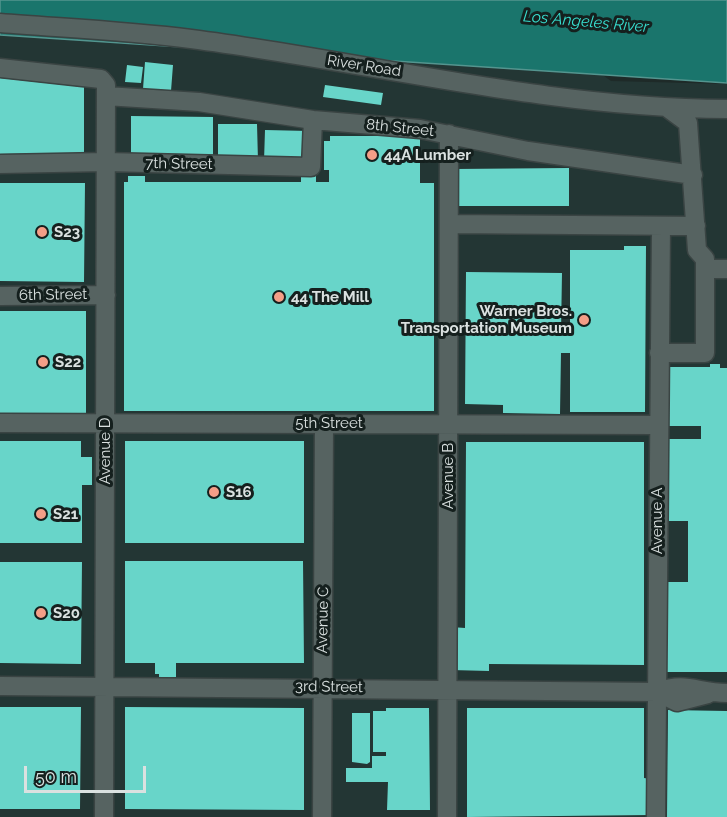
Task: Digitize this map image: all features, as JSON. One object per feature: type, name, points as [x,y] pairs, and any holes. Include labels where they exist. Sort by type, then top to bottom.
[{"type":"lane","name":"River Road","points":[[0,23],[190,39],[591,102],[669,109],[727,109]]},
{"type":"lane","name":"8th Street","points":[[0,68],[101,79],[106,90],[313,120],[449,134],[528,151],[693,175]]},
{"type":"lane","name":"Avenue D","points":[[104,817],[106,90]]},
{"type":"lane","points":[[659,353],[705,353],[705,259],[697,250],[688,123],[669,109]]},
{"type":"lane","name":"7th Street","points":[[0,164],[106,162],[311,167],[313,120]]},
{"type":"lane","name":"Avenue B","points":[[447,817],[449,134]]},
{"type":"lane","points":[[448,224],[696,226]]},
{"type":"lane","name":"Avenue A","points":[[656,817],[657,425],[661,226]]},
{"type":"lane","points":[[705,269],[727,269]]},
{"type":"lane","name":"6th Street","points":[[0,296],[106,295]]},
{"type":"lane","name":"5th Street","points":[[0,423],[657,425]]},
{"type":"lane","name":"Avenue C","points":[[322,817],[324,423]]},
{"type":"lane","name":"3rd Street","points":[[0,686],[447,688],[657,692],[677,702],[720,693]]},
{"type":"shaded area","points":[[0,0],[528,21],[611,81],[727,84],[727,817],[0,817]]},
{"type":"water","name":"Los Angeles River","points":[[0,0],[727,0],[727,83],[0,35]]},
{"type":"building","points":[[145,62],[173,65],[171,91],[143,89]]},
{"type":"building","points":[[127,65],[143,67],[141,83],[125,82]]},
{"type":"building","points":[[0,78],[84,87],[84,153],[0,154]]},
{"type":"building","points":[[325,85],[383,93],[381,105],[323,97]]},
{"type":"building","points":[[131,116],[213,117],[213,161],[131,161]]},
{"type":"building","points":[[218,124],[257,124],[258,161],[218,161]]},
{"type":"building","points":[[265,130],[309,131],[309,161],[264,161]]},
{"type":"building","name":"44 The Mill","points":[[330,136],[420,136],[420,183],[434,183],[434,411],[124,411],[124,182],[128,182],[128,176],[145,176],[145,182],[301,182],[301,175],[316,175],[316,182],[329,182],[329,170],[324,170],[324,141],[330,141]]},
{"type":"building","points":[[569,168],[569,206],[454,206],[454,169]]},
{"type":"building","name":"S23","points":[[0,183],[85,183],[84,282],[0,281]]},
{"type":"building","points":[[624,246],[646,246],[645,412],[570,412],[570,353],[561,353],[560,414],[503,413],[503,405],[465,404],[466,272],[562,273],[561,333],[570,333],[570,250],[624,250]]},
{"type":"building","name":"S22","points":[[0,311],[86,311],[86,413],[0,413]]},
{"type":"building","points":[[710,364],[720,364],[720,368],[727,368],[727,672],[667,672],[667,582],[688,582],[688,521],[667,521],[667,439],[701,439],[701,426],[666,426],[666,367],[710,367]]},
{"type":"building","name":"S21","points":[[0,441],[81,441],[81,457],[92,457],[92,485],[82,485],[82,543],[0,543]]},
{"type":"building","name":"S16","points":[[125,441],[304,441],[304,543],[125,543]]},
{"type":"building","points":[[466,442],[644,442],[644,665],[489,664],[489,671],[451,670],[451,627],[465,628]]},
{"type":"building","points":[[125,561],[303,561],[304,663],[176,663],[176,677],[159,678],[159,674],[155,674],[155,663],[125,663]]},
{"type":"building","name":"S20","points":[[0,562],[82,562],[81,664],[0,663]]},
{"type":"building","points":[[0,707],[81,707],[80,809],[0,809]]},
{"type":"building","points":[[125,707],[304,708],[304,810],[125,809]]},
{"type":"building","points":[[386,708],[429,708],[430,810],[387,810],[388,782],[346,782],[346,768],[372,768],[372,756],[386,756],[386,752],[373,752],[373,711],[386,711]]},
{"type":"building","points":[[467,708],[644,708],[644,778],[651,779],[651,793],[646,793],[646,799],[651,799],[651,815],[467,817]]},
{"type":"building","points":[[668,710],[727,711],[727,817],[667,817]]},
{"type":"building","points":[[352,713],[370,713],[370,762],[367,764],[352,762]]},
{"type":"place","name":"44A Lumber","points":[[372,155]]},
{"type":"place","name":"S23","points":[[42,232]]},
{"type":"place","name":"44 The Mill","points":[[279,297]]},
{"type":"place","name":"Warner Bros. Transportation Museum","points":[[584,320]]},
{"type":"place","name":"S22","points":[[43,362]]},
{"type":"place","name":"S16","points":[[214,492]]},
{"type":"place","name":"S21","points":[[41,514]]},
{"type":"place","name":"S20","points":[[41,613]]}]
